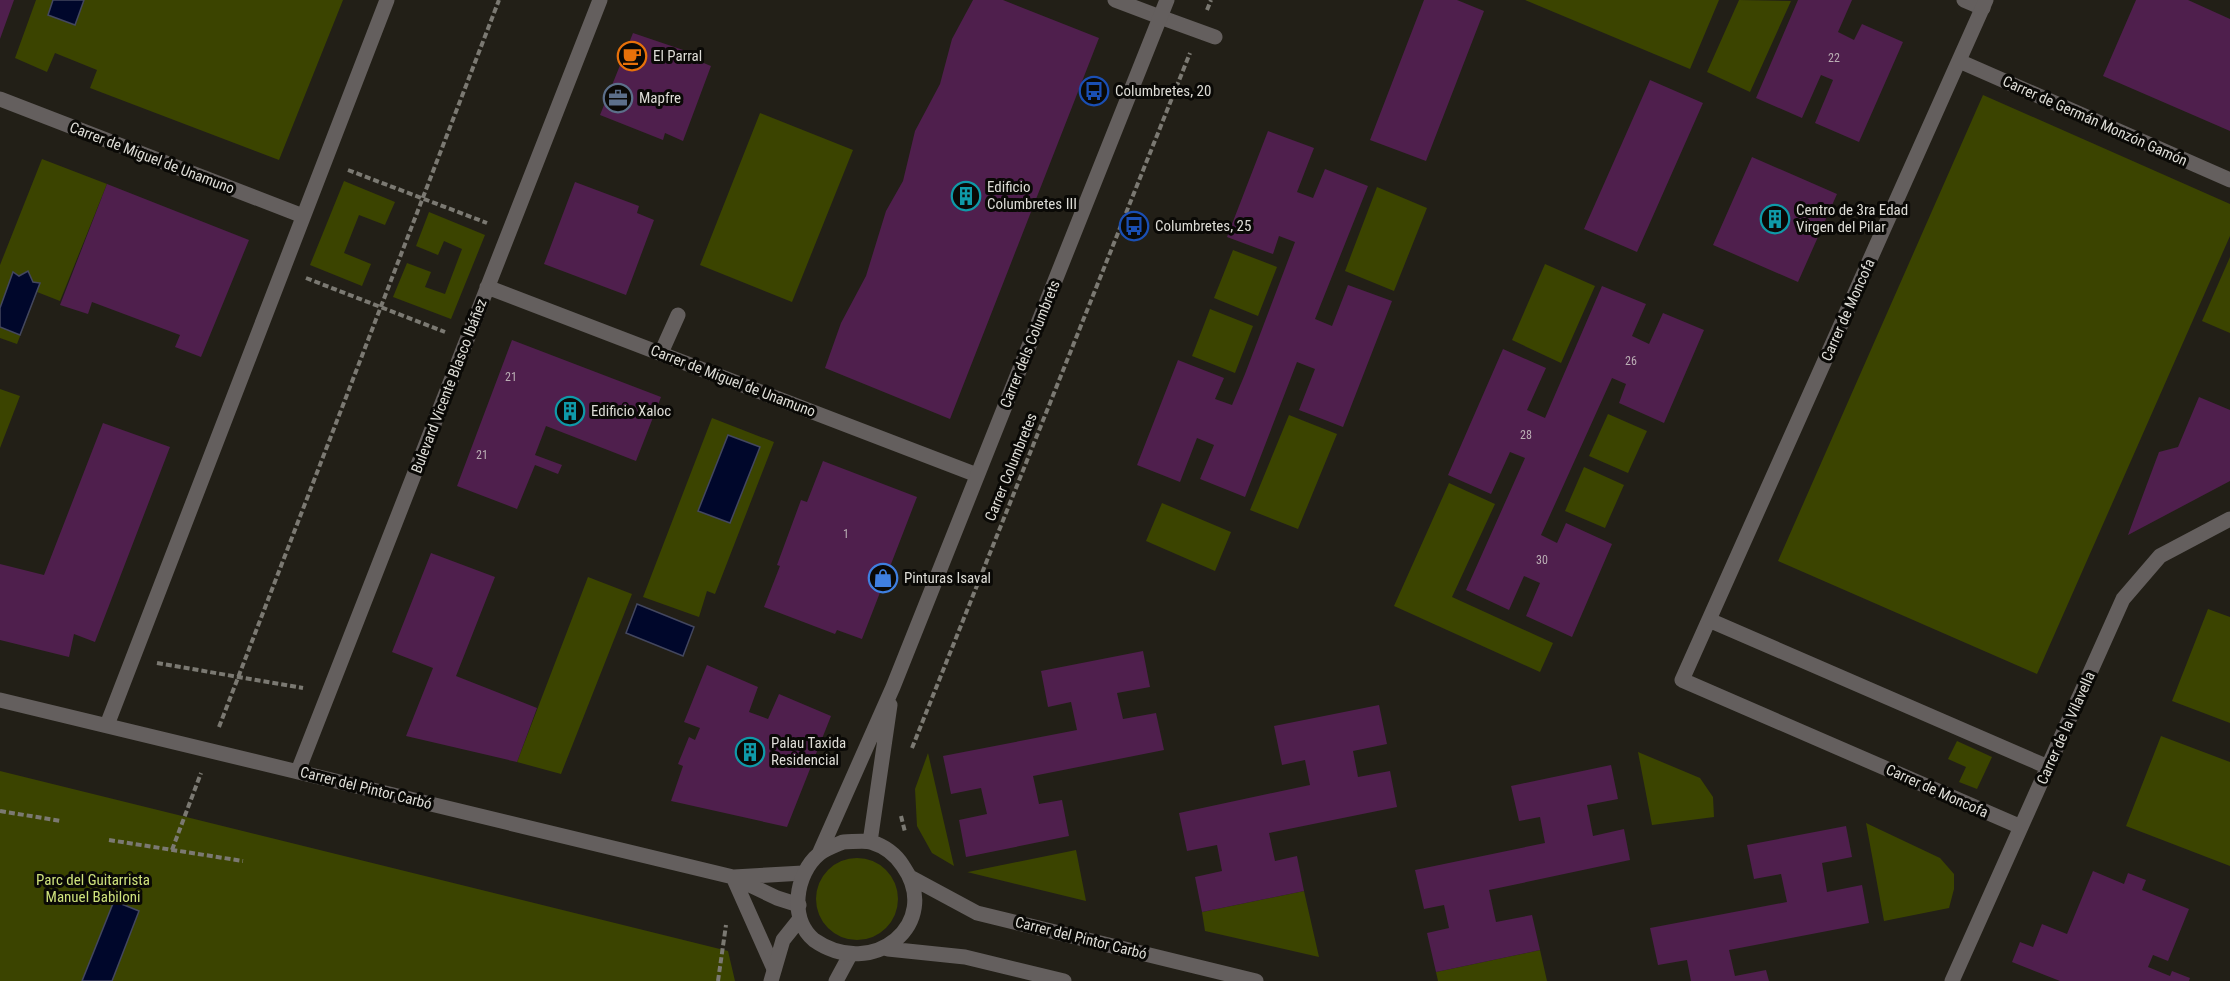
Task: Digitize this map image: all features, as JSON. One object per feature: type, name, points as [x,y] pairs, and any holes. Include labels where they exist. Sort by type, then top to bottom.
[{"type":"street","points":[[107,725],[387,0]]},
{"type":"street","name":"Bulevard Vicente Blasco Ibáñez","points":[[298,771],[600,0]]},
{"type":"street","points":[[1115,0],[1215,37]]},
{"type":"street","name":"Carrer dels Columbrets","points":[[819,854],[893,687],[1167,0]]},
{"type":"street","points":[[1964,0],[1984,4]]},
{"type":"street","name":"Carrer de Moncofa","points":[[1984,4],[1682,680],[2021,827]]},
{"type":"street","name":"Carrer de Germán Monzón Gamón","points":[[1959,61],[2230,180]]},
{"type":"street","name":"Carrer de Miguel de Unamuno","points":[[0,99],[303,216]]},
{"type":"street","name":"Carrer de Miguel de Unamuno","points":[[488,287],[977,475]]},
{"type":"street","points":[[661,353],[678,315]]},
{"type":"street","name":"Carrer de la Vilavella","points":[[1952,981],[2124,599],[2160,556],[2230,519]]},
{"type":"street","points":[[1709,620],[2048,767]]},
{"type":"street","name":"Carrer dels Columbrets","points":[[870,842],[893,687]]},
{"type":"street","name":"Carrer del Pintor Carbó","points":[[0,700],[733,877],[777,898],[799,912]]},
{"type":"street","points":[[843,842],[870,842],[896,855],[912,878],[915,905],[907,930],[888,949],[873,956],[849,957],[834,952],[806,933],[799,912],[799,890],[803,873],[819,854],[843,842]]},
{"type":"street","name":"Carrer del Pintor Carbó","points":[[733,877],[803,873]]},
{"type":"street","points":[[733,877],[772,975]]},
{"type":"street","name":"Carrer del Pintor Carbó","points":[[912,878],[977,913],[1256,981]]},
{"type":"street","points":[[772,975],[783,940],[799,912]]},
{"type":"street","points":[[888,949],[965,957],[1064,981]]},
{"type":"street","points":[[836,981],[849,957]]},
{"type":"path","points":[[172,849],[499,0]]},
{"type":"path","name":"Carrer Columbretes","points":[[911,749],[1211,0]]},
{"type":"path","points":[[325,162],[509,232]]},
{"type":"path","points":[[283,269],[466,340]]},
{"type":"path","points":[[132,659],[329,692]]},
{"type":"path","points":[[0,811],[61,821]]},
{"type":"path","points":[[900,813],[905,833]]},
{"type":"path","points":[[109,840],[243,861]]},
{"type":"green space","points":[[36,0],[343,0],[279,160],[90,88],[97,70],[55,53],[47,72],[15,58]]},
{"type":"green space","points":[[1525,0],[1719,0],[1690,69]]},
{"type":"green space","points":[[1739,0],[1791,1],[1750,92],[1707,72]]},
{"type":"green space","points":[[1983,95],[2230,204],[2230,236],[2037,674],[1778,561]]},
{"type":"green space","points":[[760,113],[853,150],[792,302],[700,265]]},
{"type":"green space","points":[[42,159],[107,184],[60,301],[37,292],[17,344],[0,338],[0,265]]},
{"type":"green space","points":[[344,181],[395,202],[385,225],[359,215],[344,253],[371,264],[362,286],[310,265]]},
{"type":"green space","points":[[1377,187],[1427,208],[1394,291],[1345,271]]},
{"type":"green space","points":[[429,212],[485,235],[451,319],[393,297],[407,263],[431,272],[425,287],[445,294],[462,249],[444,241],[438,255],[416,246]]},
{"type":"green space","points":[[1233,250],[1277,267],[1258,316],[1214,298]]},
{"type":"green space","points":[[2230,257],[2230,333],[2202,321]]},
{"type":"green space","points":[[1545,264],[1595,286],[1561,363],[1512,340]]},
{"type":"green space","points":[[1210,309],[1253,326],[1235,373],[1192,356]]},
{"type":"green space","points":[[0,389],[20,396],[0,448]]},
{"type":"green space","points":[[1608,414],[1647,431],[1628,473],[1589,456]]},
{"type":"green space","points":[[1289,415],[1337,434],[1298,529],[1250,510]]},
{"type":"green space","points":[[712,418],[774,442],[715,594],[707,591],[699,617],[643,597]]},
{"type":"green space","points":[[1584,467],[1624,485],[1605,528],[1565,511]]},
{"type":"green space","points":[[1449,483],[1495,504],[1452,597],[1553,643],[1540,672],[1394,606]]},
{"type":"green space","points":[[1162,503],[1231,532],[1215,571],[1146,541]]},
{"type":"green space","points":[[588,577],[632,594],[561,774],[517,762]]},
{"type":"green space","points":[[2208,609],[2230,617],[2230,723],[2172,701]]},
{"type":"green space","points":[[2161,736],[2230,762],[2230,866],[2126,826]]},
{"type":"green space","points":[[1957,741],[1992,757],[1977,789],[1959,782],[1966,767],[1948,759]]},
{"type":"green space","points":[[1638,752],[1700,778],[1713,797],[1714,817],[1652,825]]},
{"type":"green space","points":[[928,753],[954,866],[932,853],[917,826],[915,789]]},
{"type":"green space","name":"Parc del Guitarrista Manuel Babiloni","points":[[0,771],[728,951],[735,981],[0,981]]},
{"type":"green space","points":[[1866,823],[1940,858],[1954,874],[1954,889],[1949,908],[1884,921]]},
{"type":"green space","points":[[1076,850],[1086,901],[967,872],[968,872]]},
{"type":"green space","points":[[857,858],[873,861],[886,870],[895,883],[898,899],[895,915],[886,928],[873,937],[857,940],[841,937],[828,928],[819,915],[816,899],[819,883],[828,870],[841,861]]},
{"type":"green space","points":[[1304,891],[1319,957],[1205,931],[1202,912]]},
{"type":"green space","points":[[1540,950],[1547,981],[1438,981],[1436,972]]},
{"type":"water","points":[[53,0],[84,0],[75,25],[48,15]]},
{"type":"water","points":[[28,271],[33,282],[40,283],[20,335],[0,327],[0,308],[13,272],[19,276]]},
{"type":"water","points":[[728,435],[760,447],[730,523],[698,511]]},
{"type":"water","points":[[637,604],[694,627],[683,656],[626,633]]},
{"type":"water","points":[[114,901],[139,911],[112,981],[82,981]]},
{"type":"building","points":[[0,0],[14,0],[0,39]]},
{"type":"building","name":"Edificio Columbretes III","points":[[973,0],[1003,0],[1099,38],[950,419],[825,368],[841,323],[866,276],[886,211],[903,181],[915,131],[940,84],[952,39]]},
{"type":"building","points":[[1424,0],[1457,0],[1484,11],[1426,161],[1370,140]]},
{"type":"building","points":[[1798,0],[1852,0],[1838,32],[1854,40],[1862,24],[1903,42],[1859,142],[1815,123],[1833,80],[1821,75],[1802,118],[1756,98]]},
{"type":"building","points":[[2136,0],[2188,0],[2230,19],[2230,131],[2103,76]]},
{"type":"building","points":[[633,33],[695,54],[694,59],[711,66],[683,141],[665,133],[663,140],[600,115]]},
{"type":"building","points":[[1650,80],[1703,103],[1637,252],[1584,229]]},
{"type":"building","points":[[1268,131],[1314,148],[1297,192],[1313,198],[1325,169],[1368,186],[1315,319],[1332,326],[1348,285],[1392,301],[1343,427],[1299,410],[1315,369],[1297,362],[1245,497],[1200,479],[1214,445],[1197,438],[1180,482],[1137,465],[1178,360],[1224,378],[1215,399],[1232,405],[1245,374],[1295,242],[1279,236],[1273,254],[1227,237]]},
{"type":"building","name":"Centro de 3ra Edad Virgen del Pilar","points":[[1752,157],[1837,194],[1798,282],[1713,245]]},
{"type":"building","points":[[575,182],[639,206],[637,213],[654,220],[626,295],[544,264]]},
{"type":"building","points":[[107,184],[249,240],[201,357],[175,347],[180,335],[92,302],[88,314],[60,305]]},
{"type":"building","points":[[1602,286],[1646,304],[1632,336],[1649,344],[1663,313],[1704,330],[1664,423],[1619,403],[1626,384],[1612,378],[1541,535],[1557,543],[1566,523],[1612,544],[1572,637],[1526,616],[1540,583],[1524,576],[1509,610],[1466,590],[1525,458],[1510,452],[1491,494],[1448,475],[1503,349],[1546,368],[1527,410],[1545,418]]},
{"type":"building","name":"Edificio Xaloc","points":[[512,340],[661,397],[636,461],[546,426],[535,455],[562,465],[558,474],[535,465],[517,509],[457,486]]},
{"type":"building","points":[[2199,397],[2230,410],[2230,481],[2128,535],[2159,452],[2178,447]]},
{"type":"building","points":[[103,423],[170,447],[95,642],[74,634],[69,657],[0,640],[0,564],[44,575]]},
{"type":"building","points":[[823,461],[917,497],[862,639],[837,630],[835,634],[764,607],[801,500],[807,502]]},
{"type":"building","points":[[431,553],[495,577],[456,676],[537,708],[517,762],[406,736],[433,668],[392,652]]},
{"type":"building","points":[[1143,651],[1150,687],[1117,693],[1123,719],[1156,713],[1164,750],[1033,776],[1039,804],[1062,800],[1069,836],[966,857],[959,820],[987,814],[981,788],[951,794],[943,756],[1077,730],[1071,702],[1048,707],[1041,671]]},
{"type":"building","name":"Palau Taxida Residencial","points":[[707,665],[758,687],[749,712],[768,719],[779,694],[831,716],[787,827],[671,801],[683,766],[678,764],[689,737],[695,740],[700,728],[684,722]]},
{"type":"building","points":[[1379,705],[1387,744],[1353,751],[1358,777],[1390,771],[1397,807],[1269,833],[1275,861],[1297,856],[1304,891],[1202,912],[1195,877],[1222,871],[1217,845],[1187,851],[1179,813],[1310,785],[1305,760],[1282,765],[1274,726]]},
{"type":"building","points":[[1611,765],[1618,799],[1587,805],[1593,836],[1624,829],[1630,860],[1489,890],[1496,922],[1532,915],[1540,950],[1436,972],[1427,933],[1449,928],[1444,905],[1424,909],[1415,870],[1545,843],[1540,817],[1519,821],[1511,786]]},
{"type":"building","points":[[1846,826],[1852,857],[1822,863],[1827,892],[1862,885],[1869,923],[1729,950],[1735,976],[1766,970],[1769,981],[1691,981],[1687,960],[1658,965],[1650,928],[1787,902],[1781,874],[1754,879],[1747,845]]},
{"type":"building","points":[[2093,871],[2124,884],[2128,873],[2146,880],[2142,890],[2189,909],[2168,961],[2153,955],[2148,967],[2170,976],[2172,971],[2190,978],[2189,981],[2060,981],[2012,962],[2020,942],[2033,947],[2042,924],[2067,934]]},
{"type":"place","name":"El Parral","points":[[632,56]]},
{"type":"place","name":"Columbretes, 20","points":[[1094,91]]},
{"type":"place","name":"Mapfre","points":[[618,98]]},
{"type":"place","name":"Edificio Columbretes III","points":[[966,196]]},
{"type":"place","name":"Centro de 3ra Edad Virgen del Pilar","points":[[1775,219]]},
{"type":"place","name":"Columbretes, 25","points":[[1134,226]]},
{"type":"place","name":"Edificio Xaloc","points":[[570,411]]},
{"type":"place","name":"Pinturas Isaval","points":[[883,578]]},
{"type":"place","name":"Palau Taxida Residencial","points":[[750,752]]}]
